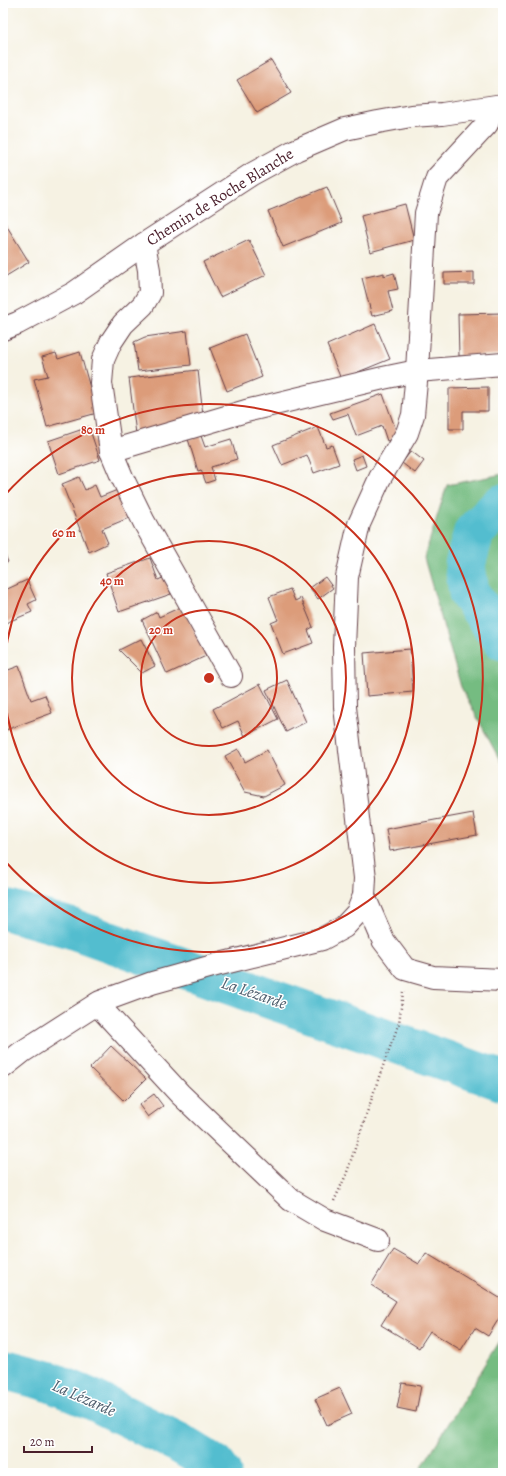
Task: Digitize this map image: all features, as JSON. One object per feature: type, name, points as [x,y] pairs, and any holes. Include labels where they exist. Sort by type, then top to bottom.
[{"type":"street","name":"Chemin de Roche Blanche","points":[[3,329],[18,323],[74,293],[144,244],[252,174],[296,150],[345,129],[411,116],[497,106]]},
{"type":"street","points":[[3,1067],[22,1052],[97,1004],[152,983],[220,964],[322,939],[344,927],[357,913],[364,896],[365,878],[345,707],[344,647],[347,578],[359,524],[380,478],[407,433],[413,415],[426,213],[437,178],[487,124],[497,106]]},
{"type":"street","points":[[144,244],[149,270],[150,293],[143,305],[123,324],[111,342],[103,360],[101,382],[111,451],[144,522],[231,676]]},
{"type":"street","points":[[111,451],[246,411],[383,378],[417,371],[503,364]]},
{"type":"street","points":[[364,896],[383,940],[405,969],[433,977],[503,980]]},
{"type":"street","points":[[97,1004],[180,1094],[291,1200],[325,1220],[378,1240]]},
{"type":"path","points":[[325,1220],[346,1175],[399,1022],[405,969]]},
{"type":"green space","points":[[503,474],[503,766],[461,687],[424,558],[447,485]]},
{"type":"green space","points":[[503,1336],[503,1473],[418,1473]]},
{"type":"building","points":[[271,60],[291,93],[257,113],[237,80]]},
{"type":"building","points":[[327,187],[342,223],[283,247],[268,211]]},
{"type":"building","points":[[405,204],[414,240],[370,252],[361,216]]},
{"type":"building","points":[[3,220],[29,262],[3,278]]},
{"type":"building","points":[[249,240],[266,275],[220,297],[203,262]]},
{"type":"building","points":[[474,272],[474,284],[444,284],[444,273]]},
{"type":"building","points":[[384,273],[384,276],[394,273],[398,289],[388,291],[393,311],[372,316],[362,278]]},
{"type":"building","points":[[503,313],[503,355],[459,356],[458,314]]},
{"type":"building","points":[[375,324],[390,359],[341,379],[327,345]]},
{"type":"building","points":[[187,331],[191,365],[138,371],[134,342],[145,337]]},
{"type":"building","points":[[245,334],[262,377],[227,391],[210,348]]},
{"type":"building","points":[[80,352],[97,413],[47,427],[34,379],[48,376],[42,357],[56,353],[58,359]]},
{"type":"building","points":[[198,370],[204,425],[136,434],[129,378]]},
{"type":"building","points":[[488,387],[488,411],[463,411],[463,429],[449,429],[449,388]]},
{"type":"building","points":[[383,394],[398,436],[387,441],[382,426],[356,436],[348,414],[333,419],[330,413]]},
{"type":"building","points":[[89,427],[100,460],[59,474],[48,441]]},
{"type":"building","points":[[318,427],[326,447],[332,445],[339,464],[314,473],[307,455],[282,465],[273,445]]},
{"type":"building","points":[[201,436],[205,447],[231,439],[237,459],[211,467],[215,480],[206,483],[201,470],[198,471],[188,439]]},
{"type":"building","points":[[411,451],[424,461],[415,473],[402,463]]},
{"type":"building","points":[[362,455],[366,466],[356,470],[352,459]]},
{"type":"building","points":[[79,477],[85,490],[95,485],[100,497],[120,489],[131,517],[102,529],[108,543],[89,552],[62,484]]},
{"type":"building","points":[[3,550],[8,562],[3,564]]},
{"type":"building","points":[[150,558],[158,580],[165,577],[171,594],[119,612],[106,573]]},
{"type":"building","points":[[325,577],[333,588],[318,599],[310,588]]},
{"type":"building","points":[[27,580],[36,600],[28,604],[32,612],[3,624],[3,591]]},
{"type":"building","points":[[290,589],[295,601],[301,598],[313,627],[308,630],[313,643],[283,654],[271,623],[278,620],[269,597]]},
{"type":"building","points":[[183,606],[206,656],[167,674],[142,620],[157,612],[159,617]]},
{"type":"building","points":[[141,639],[155,666],[142,673],[119,650]]},
{"type":"building","points":[[410,649],[413,692],[367,696],[364,653]]},
{"type":"building","points":[[19,666],[31,700],[45,695],[52,713],[3,731],[3,672]]},
{"type":"building","points":[[287,680],[306,722],[286,732],[266,690]]},
{"type":"building","points":[[260,684],[278,719],[245,736],[238,721],[223,728],[213,709]]},
{"type":"building","points":[[238,749],[245,762],[267,750],[285,785],[264,796],[245,792],[225,756]]},
{"type":"building","points":[[473,813],[477,835],[390,851],[386,829]]},
{"type":"building","points":[[111,1046],[146,1079],[124,1101],[90,1068]]},
{"type":"building","points":[[154,1094],[163,1106],[148,1117],[139,1105]]},
{"type":"building","points":[[393,1249],[419,1264],[426,1253],[503,1300],[503,1312],[488,1336],[475,1328],[461,1350],[430,1331],[419,1348],[381,1325],[396,1301],[371,1285]]},
{"type":"building","points":[[402,1383],[421,1386],[416,1412],[397,1408]]},
{"type":"building","points":[[340,1388],[352,1414],[327,1425],[315,1399]]},
{"type":"waterway","name":"La Lézarde","points":[[503,505],[501,505],[474,532],[465,565],[469,593],[503,640]]},
{"type":"waterway","name":"La Lézarde","points":[[3,909],[70,928],[503,1081]]},
{"type":"waterway","name":"La Lézarde","points":[[3,1369],[48,1381],[91,1399],[179,1443],[215,1465],[221,1473]]}]
